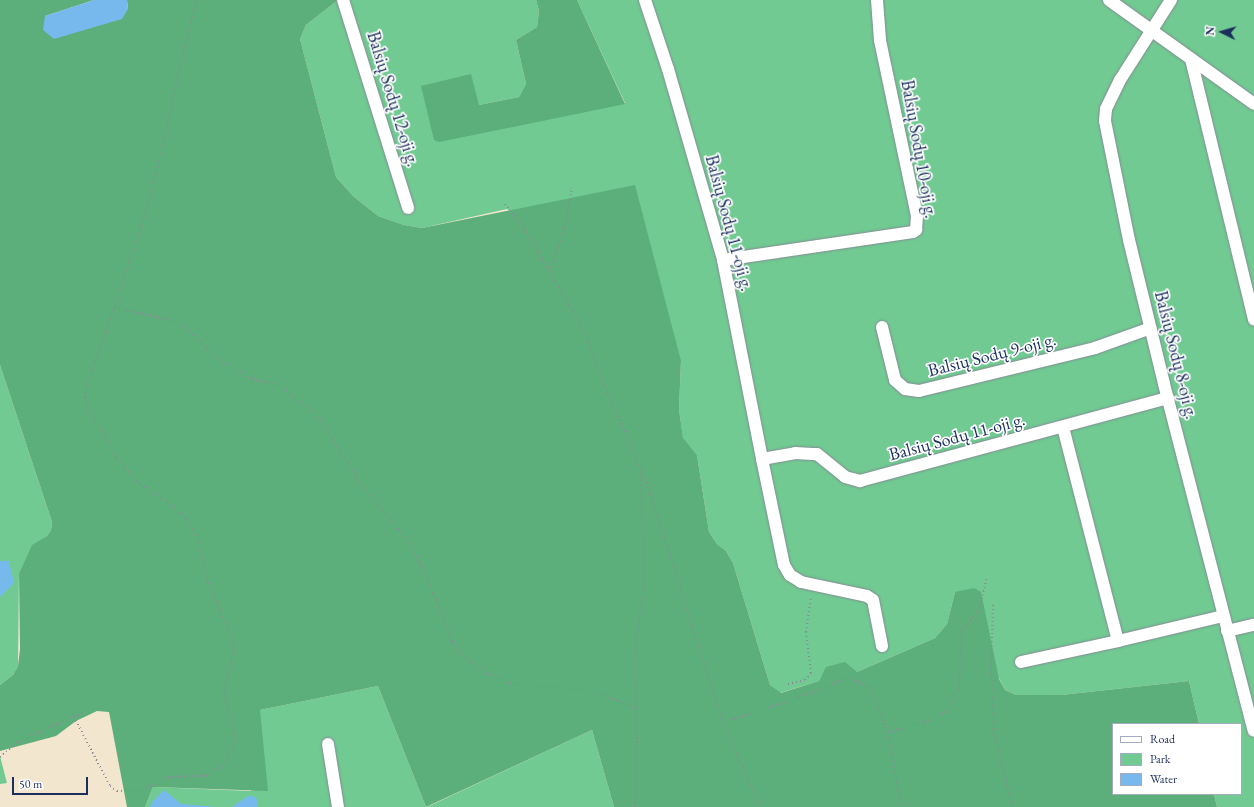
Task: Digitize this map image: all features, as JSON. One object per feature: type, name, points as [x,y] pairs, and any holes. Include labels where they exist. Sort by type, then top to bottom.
[{"type":"street","name":"Balsių Sodų 12-oji g.","points":[[343,0],[408,208]]},
{"type":"street","name":"Balsių Sodų 11-oji g.","points":[[645,0],[668,69],[723,260],[784,565],[790,575],[801,582],[867,596],[873,600],[882,646]]},
{"type":"street","name":"Balsių Sodų 10-oji g.","points":[[723,260],[913,232],[916,230],[917,216],[880,40],[877,0]]},
{"type":"street","points":[[1109,0],[1254,104]]},
{"type":"street","name":"Balsių Sodų 8-oji g.","points":[[1171,0],[1150,29],[1120,80],[1105,115],[1122,208],[1150,328],[1223,616],[1254,731]]},
{"type":"street","points":[[1191,59],[1254,319]]},
{"type":"street","name":"Balsių Sodų 9-oji g.","points":[[882,327],[896,380],[905,389],[919,391],[1095,348],[1150,328]]},
{"type":"street","name":"Balsių Sodų 11-oji g.","points":[[762,459],[795,453],[817,454],[845,477],[860,481],[1168,398]]},
{"type":"street","points":[[1063,427],[1118,641]]},
{"type":"street","points":[[1021,662],[1223,616]]},
{"type":"street","points":[[1227,631],[1254,625]]},
{"type":"street","points":[[328,744],[338,807]]},
{"type":"path","points":[[74,716],[110,786],[117,791],[143,790],[168,777],[206,776],[223,766],[234,747],[235,734],[227,710],[225,687],[234,650],[233,639],[208,583],[197,536],[189,522],[178,510],[140,484],[115,456],[103,430],[88,411],[85,397],[87,384],[115,307],[149,202],[196,0]]},
{"type":"path","points":[[550,272],[565,227],[572,188]]},
{"type":"path","points":[[505,204],[526,232],[583,328],[641,469],[723,723],[760,807]]},
{"type":"path","points":[[115,307],[181,323],[219,360],[252,379],[283,387],[320,419],[362,486],[404,536],[424,570],[450,636],[467,659],[488,674],[513,684],[585,690],[601,694],[635,708]]},
{"type":"path","points":[[635,807],[634,659],[644,586],[641,469]]},
{"type":"path","points":[[888,732],[924,722],[949,711],[959,687],[962,629],[979,611],[987,577]]},
{"type":"path","points":[[788,684],[805,680],[810,673],[806,627],[813,584]]},
{"type":"path","points":[[993,605],[991,668],[994,730],[1012,807]]},
{"type":"path","points":[[723,723],[814,692],[847,677],[869,686],[888,732],[901,807]]},
{"type":"path","points":[[0,757],[16,743],[84,712]]},
{"type":"green space","points":[[0,0],[94,0],[45,16],[128,9],[127,0],[338,0],[306,25],[300,39],[336,177],[353,196],[378,216],[404,225],[422,228],[635,185],[681,361],[679,409],[683,438],[697,455],[709,532],[717,544],[726,551],[733,563],[770,685],[781,693],[819,681],[826,667],[845,662],[857,672],[935,638],[947,624],[955,592],[974,588],[981,592],[999,679],[1005,690],[1016,695],[1061,695],[1189,681],[1199,723],[1112,723],[1112,795],[1214,795],[1217,807],[614,807],[592,730],[426,807],[378,686],[260,710],[268,791],[153,787],[145,807],[127,807],[109,712],[97,711],[76,721],[56,736],[0,751],[0,685],[13,675],[18,666],[20,649],[19,573],[32,545],[47,536],[51,530],[52,522],[0,365]]},
{"type":"green space","points":[[338,0],[536,0],[539,11],[537,27],[516,40],[526,84],[519,97],[479,105],[434,140],[625,103],[577,0],[1254,0],[1254,807],[1217,807],[1214,795],[1242,795],[1242,723],[1199,723],[1189,681],[1061,695],[1016,695],[1005,690],[955,592],[947,624],[935,638],[857,672],[827,667],[819,681],[780,693],[770,685],[733,563],[726,551],[717,544],[709,532],[697,455],[683,439],[679,409],[681,361],[507,209],[422,228],[404,225],[378,216],[353,196],[336,177],[300,39],[306,25]]},
{"type":"green space","points":[[536,0],[577,0],[625,104],[439,142],[434,140],[421,86],[471,74],[479,105],[519,97],[526,84],[516,40],[537,27],[539,11]]},
{"type":"green space","points":[[0,365],[52,522],[51,530],[47,536],[32,546],[19,573],[18,666],[13,675],[0,685]]},
{"type":"green space","points":[[378,686],[426,807],[145,807],[153,787],[251,791],[260,710]]},
{"type":"green space","points":[[592,730],[614,807],[427,807]]},
{"type":"green space","points":[[0,756],[7,783],[0,784]]},
{"type":"water","points":[[94,0],[127,0],[128,9],[122,19],[54,39],[43,30],[45,16]]},
{"type":"water","points":[[0,561],[9,561],[14,583],[0,597]]},
{"type":"water","points":[[164,790],[181,804],[217,807],[150,807],[152,802]]},
{"type":"water","points":[[248,796],[256,797],[258,807],[232,807]]}]
